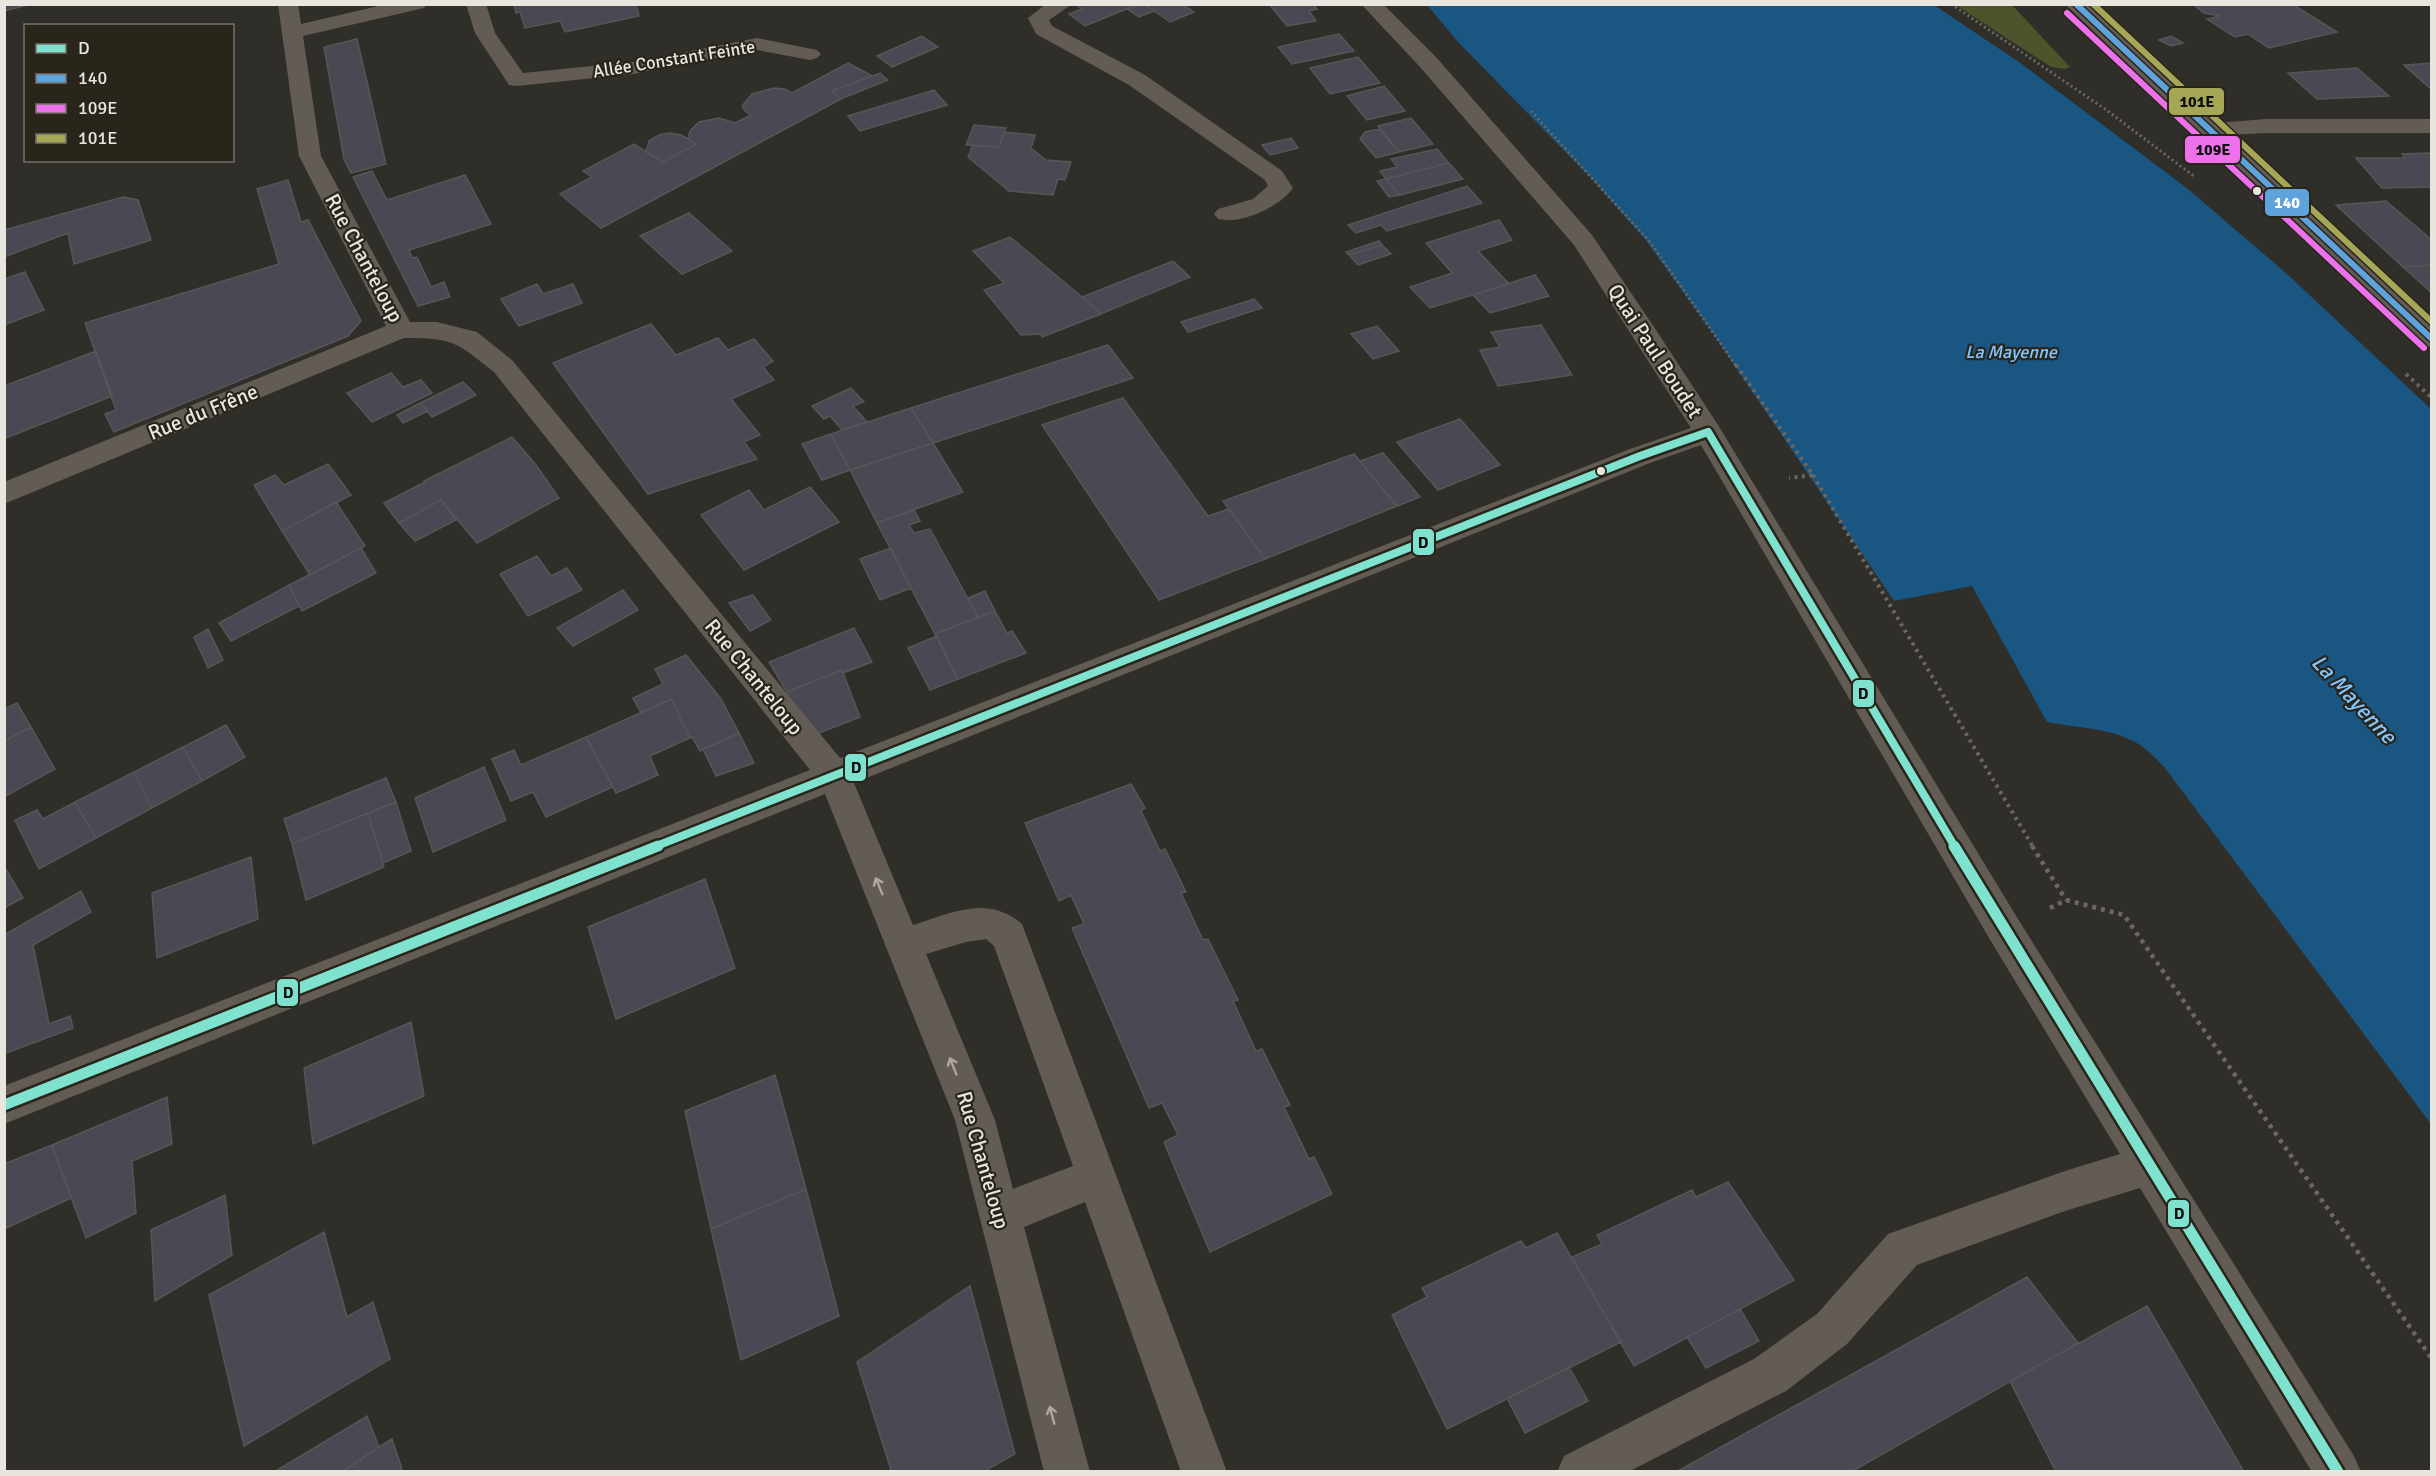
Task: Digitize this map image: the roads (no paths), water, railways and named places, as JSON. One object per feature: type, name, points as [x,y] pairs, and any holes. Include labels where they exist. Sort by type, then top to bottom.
[{"type":"street","name":"Rue Chanteloup","points":[[288,4],[310,156],[401,330],[437,330],[468,338],[503,366],[834,775],[975,1120],[1067,1472]]},
{"type":"street","points":[[292,32],[417,4]]},
{"type":"street","name":"Allée Constant Feinte","points":[[476,4],[485,33],[517,80],[633,68],[757,44],[810,54]]},
{"type":"street","points":[[1062,4],[1038,18],[1043,30],[1137,80],[1274,176],[1281,188],[1261,204],[1226,214]]},
{"type":"street","name":"Quai Paul Boudet","points":[[1371,4],[1428,62],[1583,240],[1707,432],[2005,931],[2338,1472]]},
{"type":"street","points":[[2075,4],[2432,339]]},
{"type":"street","points":[[2209,130],[2267,126],[2432,126]]},
{"type":"street","name":"Rue du Frêne","points":[[4,494],[401,330]]},
{"type":"street","points":[[4,1105],[1640,456],[1707,432]]},
{"type":"street","points":[[903,945],[985,923],[998,926],[1009,936],[1204,1472]]},
{"type":"street","points":[[1580,1472],[1770,1375],[1832,1329],[1903,1249],[2065,1191],[2149,1165]]},
{"type":"street","points":[[1000,1216],[1036,1200],[1098,1178]]},
{"type":"water","name":"La Mayenne","points":[[1427,5],[1934,5],[2019,62],[2188,189],[2287,274],[2431,409],[2431,1124],[2165,768],[2153,756],[2140,745],[2119,735],[2047,722],[1972,586],[1894,601],[1712,332],[1645,239],[1591,178],[1458,42]]}]
